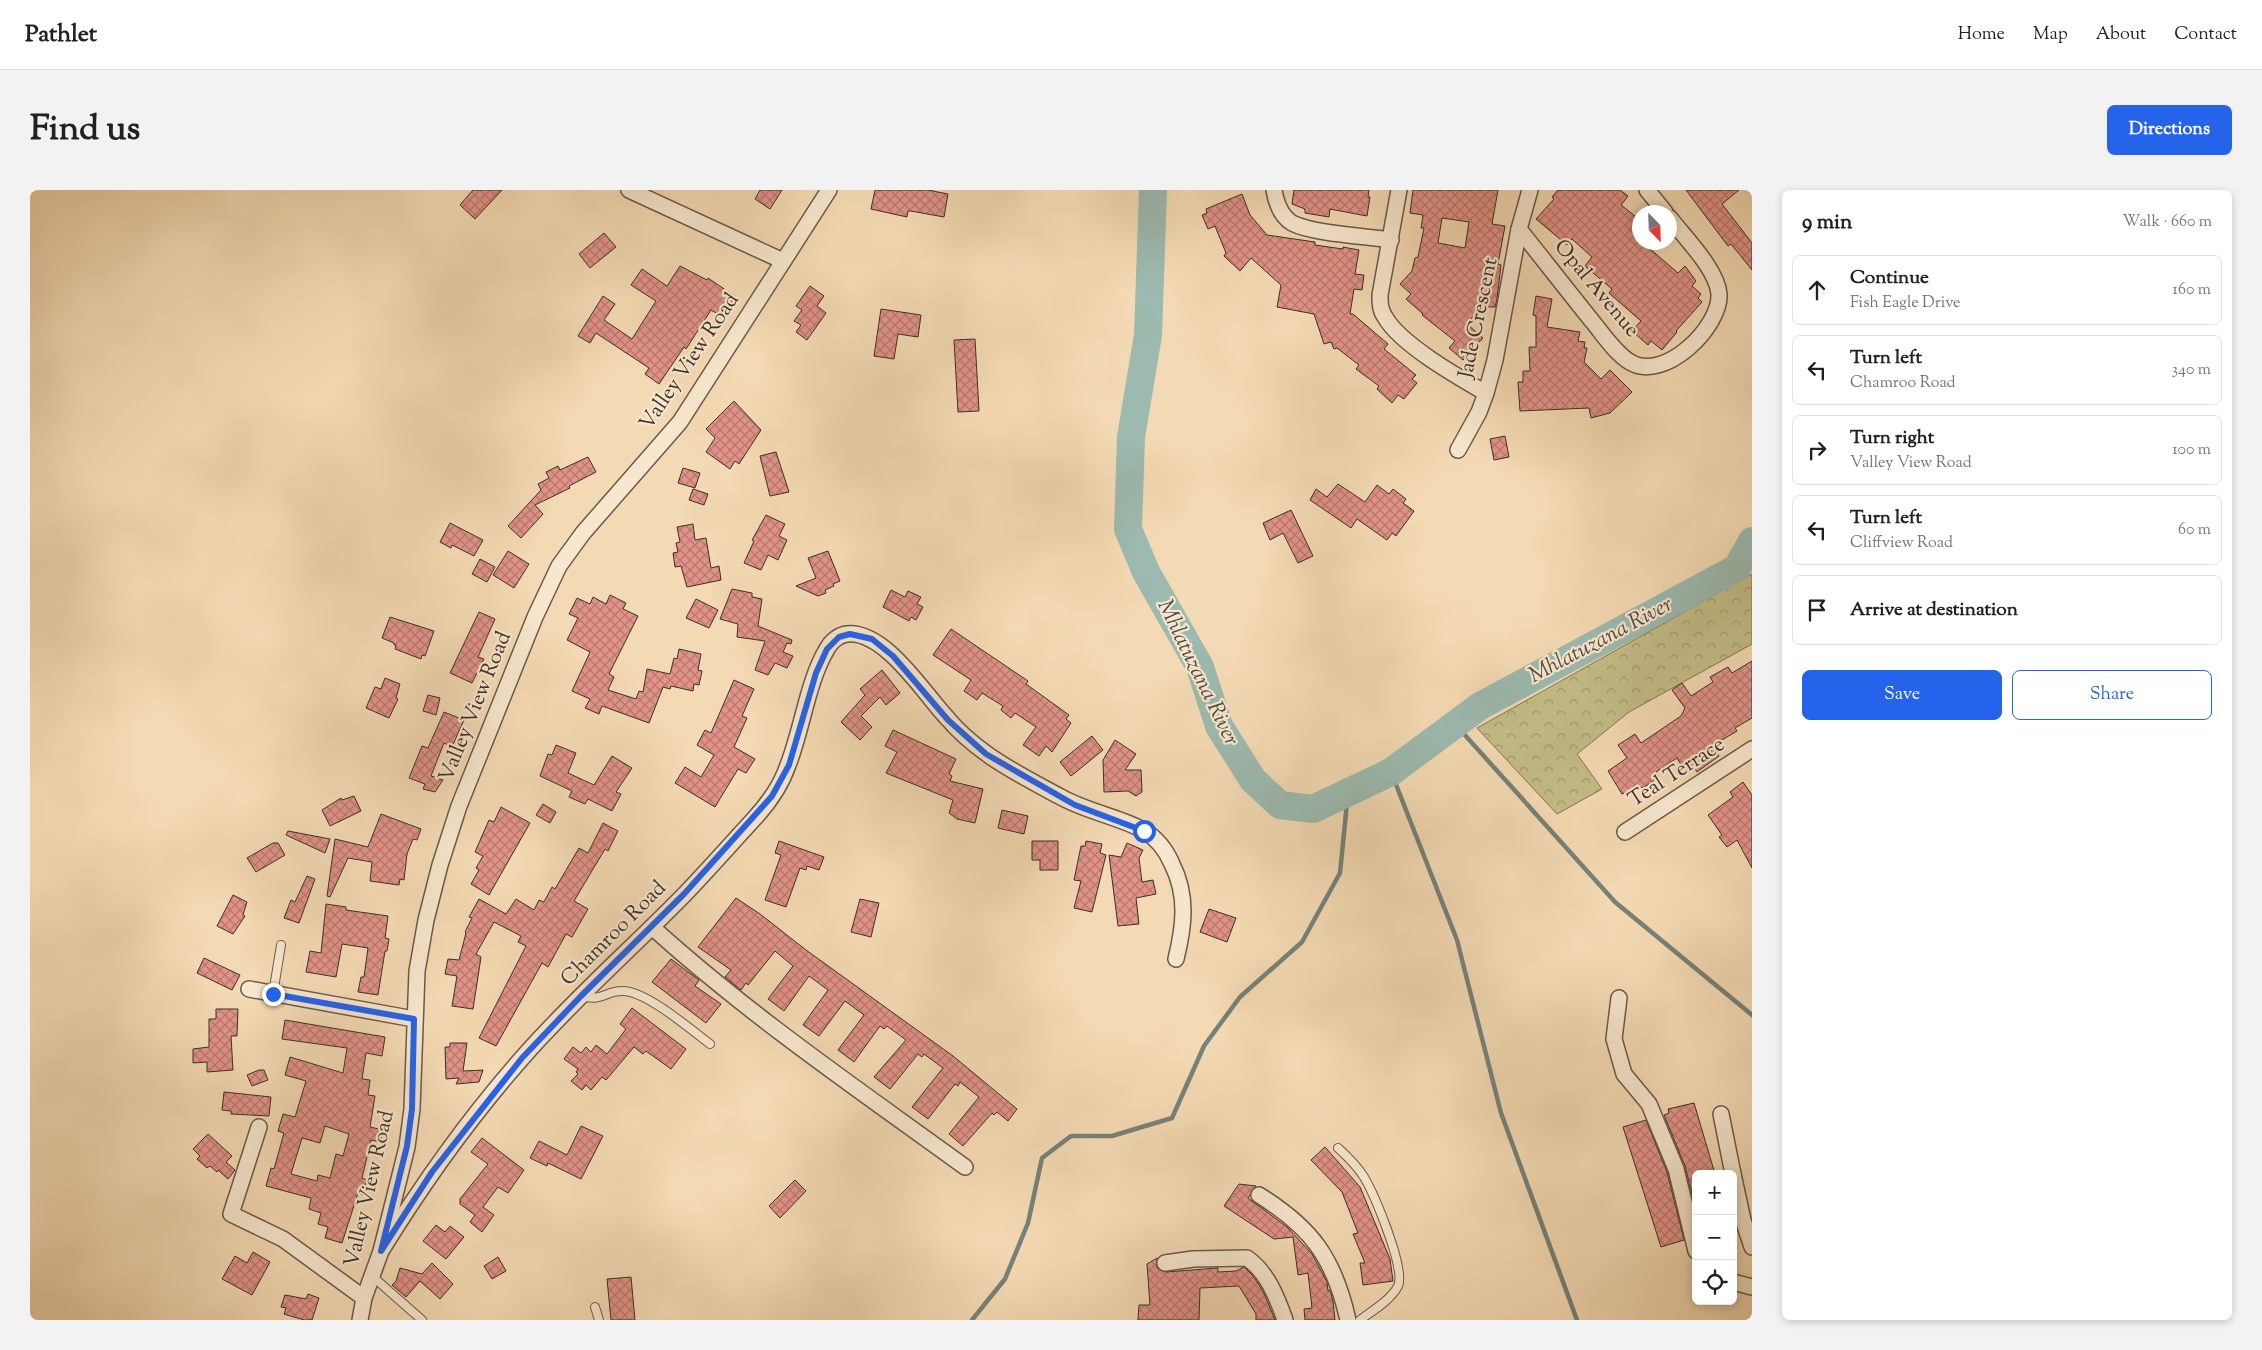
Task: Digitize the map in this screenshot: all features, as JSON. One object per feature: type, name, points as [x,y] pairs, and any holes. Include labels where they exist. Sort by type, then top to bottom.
[{"type":"street","points":[[629,190],[782,261]]},
{"type":"street","name":"Valley View Road","points":[[360,1320],[364,1298],[381,1251],[407,1146],[412,1109],[417,971],[424,928],[440,865],[459,806],[535,617],[559,566],[583,533],[680,422],[829,190]]},
{"type":"street","points":[[1274,190],[1276,202],[1282,213],[1291,222],[1306,228],[1392,240]]},
{"type":"street","points":[[1399,190],[1392,240],[1380,295],[1380,308],[1392,328],[1444,369],[1486,393]]},
{"type":"street","name":"Jade Crescent","points":[[1458,450],[1479,412],[1486,393],[1495,360],[1519,228],[1530,190]]},
{"type":"street","points":[[1646,190],[1659,205]]},
{"type":"street","name":"Opal Avenue","points":[[1519,228],[1608,340],[1629,362],[1639,366],[1661,366],[1672,360],[1701,333],[1716,315],[1719,304],[1719,292],[1714,278],[1705,263],[1677,227]]},
{"type":"street","name":"Chamroo Road","points":[[381,1251],[407,1209],[462,1133],[522,1058],[581,996],[697,881],[772,796],[789,765],[816,673],[827,649],[833,641],[845,634],[872,639],[893,656],[948,720],[986,754],[1075,805],[1144,831],[1158,841],[1170,860],[1182,892],[1184,909],[1182,933],[1176,959]]},
{"type":"street","name":"Teal Terrace","points":[[1624,832],[1752,749]]},
{"type":"street","points":[[652,927],[696,967],[826,1066],[965,1167]]},
{"type":"street","points":[[249,988],[414,1019]]},
{"type":"street","points":[[1619,998],[1614,1039],[1624,1074],[1649,1104],[1676,1169],[1692,1235]]},
{"type":"street","points":[[1721,1114],[1732,1170]]},
{"type":"street","points":[[259,1127],[232,1214],[283,1239],[364,1298]]},
{"type":"street","points":[[1737,1192],[1743,1220],[1752,1247]]},
{"type":"street","points":[[1259,1195],[1283,1210],[1300,1224],[1318,1244],[1332,1270],[1348,1320]]},
{"type":"street","points":[[1165,1263],[1193,1259],[1247,1258],[1261,1270],[1270,1285],[1285,1320]]},
{"type":"street","points":[[1737,1283],[1752,1287]]},
{"type":"lane","points":[[273,994],[281,945]]},
{"type":"lane","points":[[581,996],[594,1000],[621,991],[642,995],[710,1044]]},
{"type":"lane","points":[[1338,1148],[1363,1176],[1374,1197],[1398,1266],[1398,1286],[1392,1294],[1360,1320]]},
{"type":"lane","points":[[372,1276],[422,1320]]},
{"type":"lane","points":[[595,1307],[599,1320]]},
{"type":"green space","points":[[1752,574],[1752,644],[1629,712],[1577,754],[1602,789],[1557,814],[1477,728]]},
{"type":"building","points":[[473,190],[502,190],[475,219],[460,205]]},
{"type":"building","points":[[760,190],[782,190],[770,209],[755,199]]},
{"type":"building","points":[[875,190],[928,190],[948,194],[944,217],[908,211],[907,217],[871,209]]},
{"type":"building","points":[[1294,190],[1369,190],[1368,197],[1370,197],[1367,216],[1330,209],[1329,217],[1305,213],[1305,209],[1292,204]]},
{"type":"building","points":[[1413,190],[1498,190],[1492,224],[1505,226],[1498,264],[1501,265],[1497,299],[1495,307],[1481,307],[1467,324],[1483,338],[1463,360],[1449,348],[1455,341],[1422,315],[1406,299],[1411,294],[1400,284],[1412,271],[1415,258],[1418,257],[1424,228],[1421,228],[1423,215],[1410,213]],"holes":[[[1442,218],[1469,222],[1465,248],[1438,243]]]},
{"type":"building","points":[[1558,190],[1620,190],[1628,196],[1621,205],[1632,214],[1632,250],[1651,250],[1678,273],[1685,266],[1696,281],[1692,286],[1701,294],[1698,298],[1702,302],[1662,350],[1651,341],[1648,345],[1632,331],[1641,321],[1609,293],[1612,289],[1585,266],[1592,257],[1572,239],[1567,245],[1536,219],[1554,199],[1552,197]]},
{"type":"building","points":[[1686,190],[1739,190],[1722,204],[1752,243],[1752,270],[1731,244],[1728,246]]},
{"type":"building","points":[[1242,194],[1250,215],[1267,235],[1315,242],[1315,245],[1359,250],[1355,274],[1364,275],[1362,290],[1354,289],[1350,314],[1353,314],[1388,344],[1384,349],[1416,375],[1412,379],[1417,383],[1404,399],[1398,395],[1392,403],[1377,389],[1379,386],[1356,369],[1359,365],[1337,348],[1334,349],[1331,342],[1324,344],[1314,314],[1277,307],[1281,285],[1251,258],[1240,271],[1224,256],[1226,253],[1215,226],[1208,229],[1202,215],[1207,213],[1206,209]]},
{"type":"building","points":[[604,233],[616,247],[590,268],[579,254]]},
{"type":"building","points":[[680,266],[707,280],[708,278],[736,297],[723,317],[711,310],[686,349],[684,347],[659,384],[645,374],[649,368],[596,333],[590,343],[578,336],[603,296],[615,304],[604,320],[632,339],[656,301],[631,285],[642,269],[667,286]]},
{"type":"building","points":[[810,286],[824,296],[817,306],[826,313],[807,340],[796,332],[801,325],[794,321],[802,310],[796,306]]},
{"type":"building","points":[[1536,296],[1552,299],[1547,327],[1580,332],[1578,341],[1585,342],[1584,348],[1587,348],[1584,362],[1601,379],[1610,370],[1632,392],[1610,413],[1591,418],[1589,408],[1520,411],[1518,382],[1523,382],[1523,371],[1530,371],[1529,347],[1536,347],[1536,316],[1533,315]]},
{"type":"building","points":[[881,309],[921,315],[918,337],[898,334],[894,359],[874,356]]},
{"type":"building","points":[[975,339],[979,411],[958,412],[954,340]]},
{"type":"building","points":[[734,401],[761,430],[739,464],[735,461],[730,469],[706,452],[715,438],[706,429]]},
{"type":"building","points":[[1505,436],[1509,457],[1494,460],[1490,439]]},
{"type":"building","points":[[776,452],[789,492],[770,496],[760,456]]},
{"type":"building","points":[[588,457],[596,472],[569,486],[570,488],[535,505],[543,514],[521,538],[508,526],[541,490],[538,484],[549,478],[546,472],[558,466],[560,470]]},
{"type":"building","points":[[683,468],[700,473],[695,488],[678,483]]},
{"type":"building","points":[[1338,484],[1365,502],[1377,485],[1389,494],[1393,489],[1406,499],[1403,503],[1414,511],[1396,536],[1392,533],[1387,540],[1357,519],[1351,528],[1310,500],[1316,489],[1327,497]]},
{"type":"building","points":[[693,489],[708,494],[704,505],[689,500]]},
{"type":"building","points":[[1291,510],[1313,556],[1298,563],[1283,533],[1270,540],[1263,523]]},
{"type":"building","points":[[766,515],[785,524],[779,536],[787,540],[778,560],[768,555],[761,570],[744,563],[754,541],[752,540]]},
{"type":"building","points":[[450,523],[483,540],[474,556],[452,545],[451,548],[440,542]]},
{"type":"building","points":[[693,524],[695,540],[706,538],[711,568],[719,566],[721,580],[687,587],[681,566],[675,567],[673,553],[678,552],[676,543],[680,542],[677,527]]},
{"type":"building","points":[[508,551],[529,564],[514,588],[493,575]]},
{"type":"building","points":[[828,551],[840,581],[825,590],[826,593],[818,596],[796,586],[816,578],[808,558]]},
{"type":"building","points":[[480,559],[495,567],[487,582],[472,574]]},
{"type":"building","points":[[732,589],[752,593],[752,597],[762,599],[758,626],[792,640],[791,644],[787,643],[783,652],[793,656],[787,668],[775,663],[768,675],[755,670],[765,641],[737,637],[738,624],[720,619]]},
{"type":"building","points":[[891,590],[905,597],[908,591],[921,597],[917,604],[923,607],[916,620],[911,617],[909,621],[883,607]]},
{"type":"building","points":[[610,595],[626,603],[623,609],[638,616],[609,674],[614,677],[608,690],[636,699],[639,691],[643,692],[647,669],[670,674],[674,658],[677,659],[679,649],[701,654],[698,670],[702,671],[699,685],[694,684],[693,691],[671,686],[670,689],[663,687],[649,723],[602,706],[599,714],[585,708],[590,699],[572,691],[590,652],[567,640],[578,618],[569,614],[577,598],[590,604],[593,597],[606,604]]},
{"type":"building","points":[[696,599],[718,610],[709,628],[686,618]]},
{"type":"building","points":[[479,612],[495,619],[478,657],[484,659],[472,683],[450,673]]},
{"type":"building","points":[[390,617],[434,631],[425,656],[422,655],[421,659],[395,649],[396,645],[394,643],[382,638]]},
{"type":"building","points":[[951,629],[1028,681],[1026,684],[1069,715],[1066,719],[1071,723],[1052,752],[1046,746],[1039,756],[1023,745],[1036,727],[1015,713],[1011,718],[1001,710],[1003,706],[982,693],[977,700],[964,691],[971,680],[933,655]]},
{"type":"building","points":[[1752,661],[1752,718],[1735,728],[1737,731],[1712,746],[1719,756],[1697,772],[1693,766],[1685,771],[1677,758],[1656,772],[1659,777],[1643,788],[1628,796],[1626,792],[1622,794],[1608,771],[1627,758],[1618,745],[1635,734],[1641,743],[1681,716],[1685,708],[1672,690],[1682,683],[1691,696],[1713,682],[1710,677],[1728,667],[1732,673]]},
{"type":"building","points":[[882,670],[900,693],[886,705],[880,697],[861,716],[872,727],[860,740],[841,722],[865,695],[860,689]]},
{"type":"building","points":[[385,678],[400,684],[396,698],[398,699],[389,718],[366,708],[375,687],[381,689]]},
{"type":"building","points":[[734,680],[754,689],[742,716],[747,718],[734,747],[755,759],[746,773],[738,769],[715,807],[675,783],[685,767],[701,777],[714,755],[697,745],[705,730],[711,733]]},
{"type":"building","points":[[428,695],[440,698],[436,715],[423,711]]},
{"type":"building","points":[[444,712],[464,720],[452,747],[444,743],[431,776],[443,780],[435,792],[423,789],[425,784],[409,778],[422,746],[428,748]]},
{"type":"building","points":[[893,730],[956,759],[949,774],[952,776],[950,781],[983,789],[975,823],[957,819],[949,813],[953,800],[886,773],[897,752],[885,746]]},
{"type":"building","points":[[1092,736],[1103,750],[1071,776],[1060,762]]},
{"type":"building","points":[[1115,740],[1136,754],[1125,770],[1141,770],[1142,792],[1136,796],[1128,791],[1104,792],[1103,760]]},
{"type":"building","points":[[556,745],[576,753],[568,773],[594,785],[612,756],[632,768],[616,792],[621,794],[612,811],[588,799],[585,804],[569,797],[572,791],[540,776],[548,754],[552,755]]},
{"type":"building","points":[[1743,782],[1752,795],[1752,868],[1737,840],[1727,847],[1719,837],[1722,835],[1708,815],[1733,797],[1730,792]]},
{"type":"building","points":[[354,796],[361,811],[330,826],[322,810],[341,798],[342,800]]},
{"type":"building","points":[[543,804],[556,812],[550,823],[536,815]]},
{"type":"building","points":[[501,807],[530,823],[489,895],[471,884],[479,870],[476,868],[483,856],[475,852],[489,820],[494,822]]},
{"type":"building","points":[[1002,810],[1028,816],[1024,834],[998,828]]},
{"type":"building","points":[[381,814],[421,829],[417,840],[413,839],[407,854],[404,880],[400,879],[399,885],[370,881],[372,862],[348,858],[330,897],[327,896],[335,839],[368,847]]},
{"type":"building","points":[[603,823],[618,831],[608,851],[605,849],[574,901],[588,909],[572,937],[566,934],[548,967],[542,963],[496,1046],[479,1038],[526,946],[518,942],[521,936],[494,922],[476,954],[481,957],[473,1009],[452,1006],[457,976],[445,974],[448,959],[459,960],[465,932],[472,918],[469,917],[479,899],[506,914],[516,899],[534,910],[539,900],[544,902],[552,887],[555,889],[579,848],[588,853]]},
{"type":"building","points":[[288,831],[330,839],[325,853],[286,835]]},
{"type":"building","points":[[779,841],[824,857],[819,870],[807,866],[806,870],[800,868],[786,907],[765,900],[781,855],[775,853]]},
{"type":"building","points":[[1032,841],[1058,841],[1058,870],[1040,870],[1040,860],[1032,860]]},
{"type":"building","points":[[1086,841],[1102,844],[1100,853],[1106,855],[1092,912],[1074,908],[1081,881],[1074,880],[1081,846],[1085,846]]},
{"type":"building","points":[[273,843],[278,843],[285,855],[256,872],[247,858]]},
{"type":"building","points":[[1127,843],[1143,850],[1139,858],[1142,882],[1153,880],[1156,894],[1136,898],[1139,924],[1118,926],[1109,855],[1121,857]]},
{"type":"building","points":[[307,876],[315,879],[299,923],[284,918],[291,900],[295,902]]},
{"type":"building","points":[[233,895],[247,902],[243,915],[245,916],[233,934],[217,926]]},
{"type":"building","points":[[736,898],[953,1056],[1017,1109],[1008,1121],[997,1112],[994,1115],[992,1113],[963,1146],[949,1134],[979,1097],[960,1082],[958,1086],[955,1084],[928,1119],[912,1107],[943,1068],[924,1054],[922,1057],[918,1054],[890,1089],[874,1077],[906,1040],[887,1026],[884,1029],[880,1026],[854,1062],[838,1050],[864,1015],[845,1001],[819,1036],[803,1025],[828,990],[809,976],[784,1011],[768,999],[793,966],[775,951],[748,985],[746,983],[741,990],[725,977],[731,970],[698,947]]},
{"type":"building","points":[[860,899],[879,903],[871,937],[851,932]]},
{"type":"building","points":[[326,904],[346,907],[346,910],[388,916],[385,938],[389,939],[387,951],[385,951],[378,995],[358,992],[361,977],[364,977],[368,948],[342,944],[336,977],[306,972],[310,951],[321,953]]},
{"type":"building","points":[[1209,909],[1236,918],[1227,942],[1200,932]]},
{"type":"building","points":[[204,958],[240,975],[232,990],[197,973]]},
{"type":"building","points":[[671,959],[699,980],[695,986],[721,1004],[706,1023],[652,982]]},
{"type":"building","points":[[632,1008],[686,1049],[671,1069],[646,1051],[643,1054],[634,1047],[606,1080],[602,1077],[591,1090],[586,1085],[582,1090],[571,1081],[578,1074],[576,1072],[578,1069],[564,1059],[573,1047],[581,1053],[586,1047],[591,1052],[596,1045],[607,1054],[626,1029],[620,1024]]},
{"type":"building","points":[[216,1009],[238,1009],[237,1036],[231,1036],[233,1070],[207,1072],[207,1062],[193,1063],[193,1049],[209,1047],[209,1019],[216,1019]]},
{"type":"building","points":[[285,1020],[385,1037],[382,1056],[366,1053],[362,1079],[370,1080],[368,1095],[375,1096],[370,1127],[383,1130],[380,1142],[371,1140],[362,1178],[367,1180],[363,1195],[358,1193],[342,1243],[325,1238],[328,1227],[318,1224],[321,1213],[309,1209],[311,1198],[266,1186],[271,1168],[274,1169],[284,1133],[278,1131],[283,1114],[295,1117],[306,1081],[285,1075],[290,1057],[343,1073],[347,1048],[282,1039]],"holes":[[[325,1126],[349,1134],[343,1156],[336,1154],[330,1178],[318,1175],[317,1181],[291,1174],[302,1138],[320,1143]]]},
{"type":"building","points":[[450,1043],[467,1043],[463,1071],[483,1070],[479,1082],[456,1084],[459,1078],[446,1079],[445,1047],[450,1047]]},
{"type":"building","points":[[264,1070],[268,1080],[252,1086],[247,1075]]},
{"type":"building","points":[[224,1092],[271,1097],[269,1116],[231,1114],[231,1111],[222,1110]]},
{"type":"building","points":[[1694,1103],[1714,1170],[1692,1170],[1692,1194],[1685,1166],[1664,1115],[1669,1113],[1668,1109]]},
{"type":"building","points":[[1646,1120],[1667,1172],[1684,1240],[1661,1247],[1623,1127]]},
{"type":"building","points":[[581,1126],[603,1136],[581,1179],[548,1163],[547,1166],[530,1158],[539,1141],[567,1155]]},
{"type":"building","points":[[208,1134],[232,1156],[226,1162],[235,1170],[228,1179],[218,1170],[217,1172],[210,1166],[207,1168],[197,1159],[200,1156],[193,1149]]},
{"type":"building","points":[[482,1138],[524,1170],[508,1193],[498,1187],[483,1207],[494,1215],[482,1232],[470,1222],[475,1215],[460,1204],[460,1199],[488,1164],[471,1152]]},
{"type":"building","points":[[1325,1147],[1360,1187],[1390,1259],[1393,1281],[1363,1285],[1360,1263],[1365,1263],[1353,1234],[1358,1233],[1342,1192],[1311,1160]]},
{"type":"building","points":[[795,1180],[806,1191],[780,1218],[769,1206]]},
{"type":"building","points":[[1239,1184],[1256,1186],[1248,1198],[1287,1227],[1312,1254],[1327,1282],[1328,1291],[1330,1290],[1335,1320],[1305,1320],[1304,1309],[1312,1308],[1308,1273],[1298,1275],[1293,1237],[1274,1239],[1224,1206]]},
{"type":"building","points":[[436,1225],[445,1232],[450,1226],[464,1237],[446,1259],[423,1241]]},
{"type":"building","points":[[253,1252],[270,1262],[252,1295],[222,1279],[235,1256],[247,1263]]},
{"type":"building","points":[[498,1257],[506,1271],[492,1279],[484,1266]]},
{"type":"building","points":[[1157,1258],[1157,1268],[1166,1272],[1218,1268],[1218,1272],[1236,1271],[1244,1267],[1263,1291],[1275,1320],[1256,1320],[1256,1314],[1239,1286],[1200,1288],[1199,1320],[1138,1320],[1139,1305],[1150,1305],[1147,1264]]},
{"type":"building","points":[[432,1263],[453,1284],[440,1299],[420,1281],[406,1297],[392,1285],[396,1281],[400,1268],[422,1274]]},
{"type":"building","points":[[631,1277],[635,1320],[611,1320],[607,1279]]},
{"type":"building","points":[[308,1294],[319,1298],[312,1320],[304,1320],[284,1314],[286,1308],[281,1307],[285,1295],[306,1299]]},
{"type":"waterway","name":"Mhlatuzana River","points":[[1153,190],[1148,335],[1131,437],[1128,529],[1146,572],[1200,667],[1219,726],[1253,780],[1280,805],[1313,809],[1391,772],[1480,706],[1737,568],[1752,541]]},
{"type":"waterway","points":[[1455,724],[1615,902],[1752,1015]]},
{"type":"waterway","points":[[1391,772],[1457,940],[1501,1113],[1577,1320]]},
{"type":"waterway","points":[[972,1320],[1005,1279],[1028,1223],[1042,1158],[1071,1136],[1112,1136],[1172,1118],[1204,1046],[1240,997],[1302,942],[1340,873],[1348,793]]},
{"type":"route","points":[[273,994],[414,1019],[412,1109],[407,1146],[381,1251],[432,1172],[522,1058],[581,996],[684,894],[761,812],[789,765],[816,673],[827,649],[839,637],[850,634],[872,639],[893,656],[948,720],[986,754],[1075,805],[1144,831]]}]
